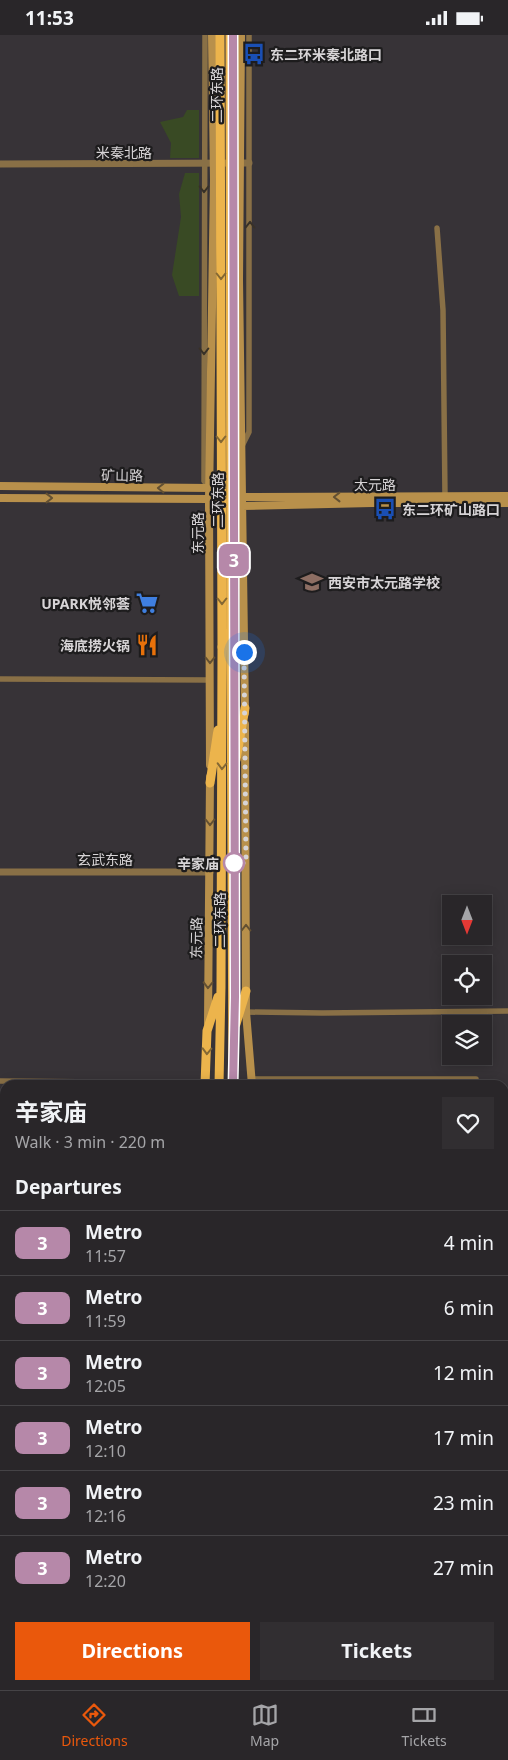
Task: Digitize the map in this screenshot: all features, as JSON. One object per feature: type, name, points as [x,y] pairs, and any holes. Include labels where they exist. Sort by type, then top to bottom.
[{"type":"highway","name":"二环东路","points":[[220,35],[227,647],[232,785],[233,1080]]},
{"type":"highway","name":"二环东路","points":[[227,647],[230,35]]},
{"type":"highway","points":[[210,783],[222,705],[227,647]]},
{"type":"highway","points":[[219,1080],[222,705]]},
{"type":"highway","points":[[232,785],[245,708]]},
{"type":"highway","points":[[205,1080],[207,1031],[221,987]]},
{"type":"highway","points":[[233,1033],[246,991]]},
{"type":"main road","name":"东元路","points":[[207,1031],[210,872],[210,489],[214,163],[212,35]]},
{"type":"main road","points":[[242,35],[245,163],[240,290],[245,708],[246,1012],[252,1080]]},
{"type":"main road","name":"矿山路","points":[[0,486],[210,489]]},
{"type":"main road","name":"太元路","points":[[242,497],[508,496]]},
{"type":"main road","name":"矿山路","points":[[0,498],[210,499],[242,506]]},
{"type":"main road","name":"太元路","points":[[242,506],[372,503],[508,503]]},
{"type":"street","points":[[205,35],[204,481],[210,489]]},
{"type":"street","points":[[245,163],[249,35]]},
{"type":"street","name":"米秦北路","points":[[0,164],[245,163]]},
{"type":"street","points":[[437,228],[443,310],[445,497]]},
{"type":"street","name":"矿山路","points":[[210,489],[242,497]]},
{"type":"street","points":[[0,679],[210,680]]},
{"type":"street","name":"玄武东路","points":[[0,872],[210,872]]},
{"type":"street","points":[[246,1012],[508,1011]]},
{"type":"street","points":[[401,1080],[476,1079]]},
{"type":"green space","points":[[187,110],[199,110],[199,158],[170,158],[171,143],[160,122],[183,117]]},
{"type":"green space","points":[[185,173],[199,173],[199,296],[179,296],[172,275],[181,217],[179,194]]},
{"type":"metro line","name":"3","points":[[233,35],[235,997],[233,1080]]},
{"type":"place","name":"东二环米秦北路口","points":[[254,54]]},
{"type":"place","name":"东二环矿山路口","points":[[385,509]]},
{"type":"place","name":"西安市太元路学校","points":[[312,582]]},
{"type":"place","name":"UPARK悦邻荟","points":[[147,603]]},
{"type":"place","name":"海底捞火锅","points":[[147,645]]},
{"type":"place","name":"辛家庙","points":[[234,863]]},
{"type":"route","points":[[234,863],[246,863],[244,652]]}]
